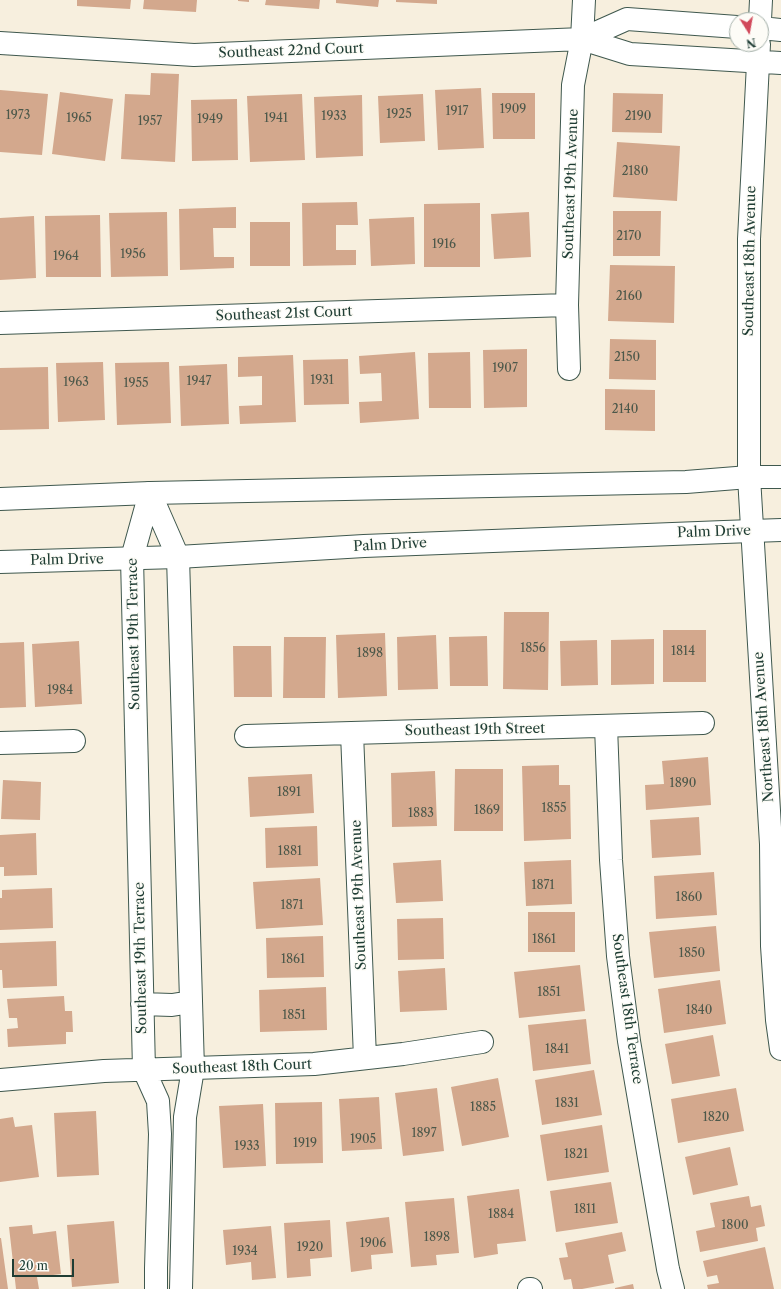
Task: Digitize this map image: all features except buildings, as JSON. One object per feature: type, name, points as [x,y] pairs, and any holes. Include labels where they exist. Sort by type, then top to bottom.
[{"type":"street","name":"Southeast 19th Avenue","points":[[569,369],[567,305],[573,85],[582,39],[584,0]]},
{"type":"street","points":[[760,12],[761,0]]},
{"type":"street","name":"Southeast 22nd Court","points":[[582,39],[627,19],[729,26]]},
{"type":"street","points":[[769,29],[781,30]]},
{"type":"street","name":"Southeast 22nd Court","points":[[0,42],[194,55],[582,39],[630,54],[758,53],[781,63]]},
{"type":"street","name":"Southeast 18th Avenue","points":[[749,477],[749,239],[758,53]]},
{"type":"street","name":"Southeast 21st Court","points":[[0,323],[567,305]]},
{"type":"street","points":[[0,499],[150,493],[686,482],[749,477],[781,477]]},
{"type":"street","name":"Northeast 18th Avenue","points":[[749,477],[771,844],[773,954],[777,1020],[781,1049]]},
{"type":"street","points":[[150,493],[178,557],[193,1069],[185,1117],[181,1289]]},
{"type":"street","name":"Southeast 19th Terrace","points":[[150,493],[132,558],[144,1070],[158,1101],[160,1134],[156,1289]]},
{"type":"street","name":"Palm Drive","points":[[0,562],[178,557],[364,546],[781,530]]},
{"type":"street","name":"Southeast 19th Street","points":[[246,736],[704,723]]},
{"type":"street","name":"Southeast 18th Terrace","points":[[606,726],[611,860],[618,956],[629,1041],[668,1268],[673,1289]]},
{"type":"street","name":"Southeast 19th Avenue","points":[[352,732],[365,1058]]},
{"type":"street","points":[[0,743],[74,741]]},
{"type":"street","points":[[142,1004],[172,1005],[191,1002]]},
{"type":"street","name":"Southeast 18th Court","points":[[0,1080],[104,1071],[314,1064],[403,1054],[482,1042]]}]
